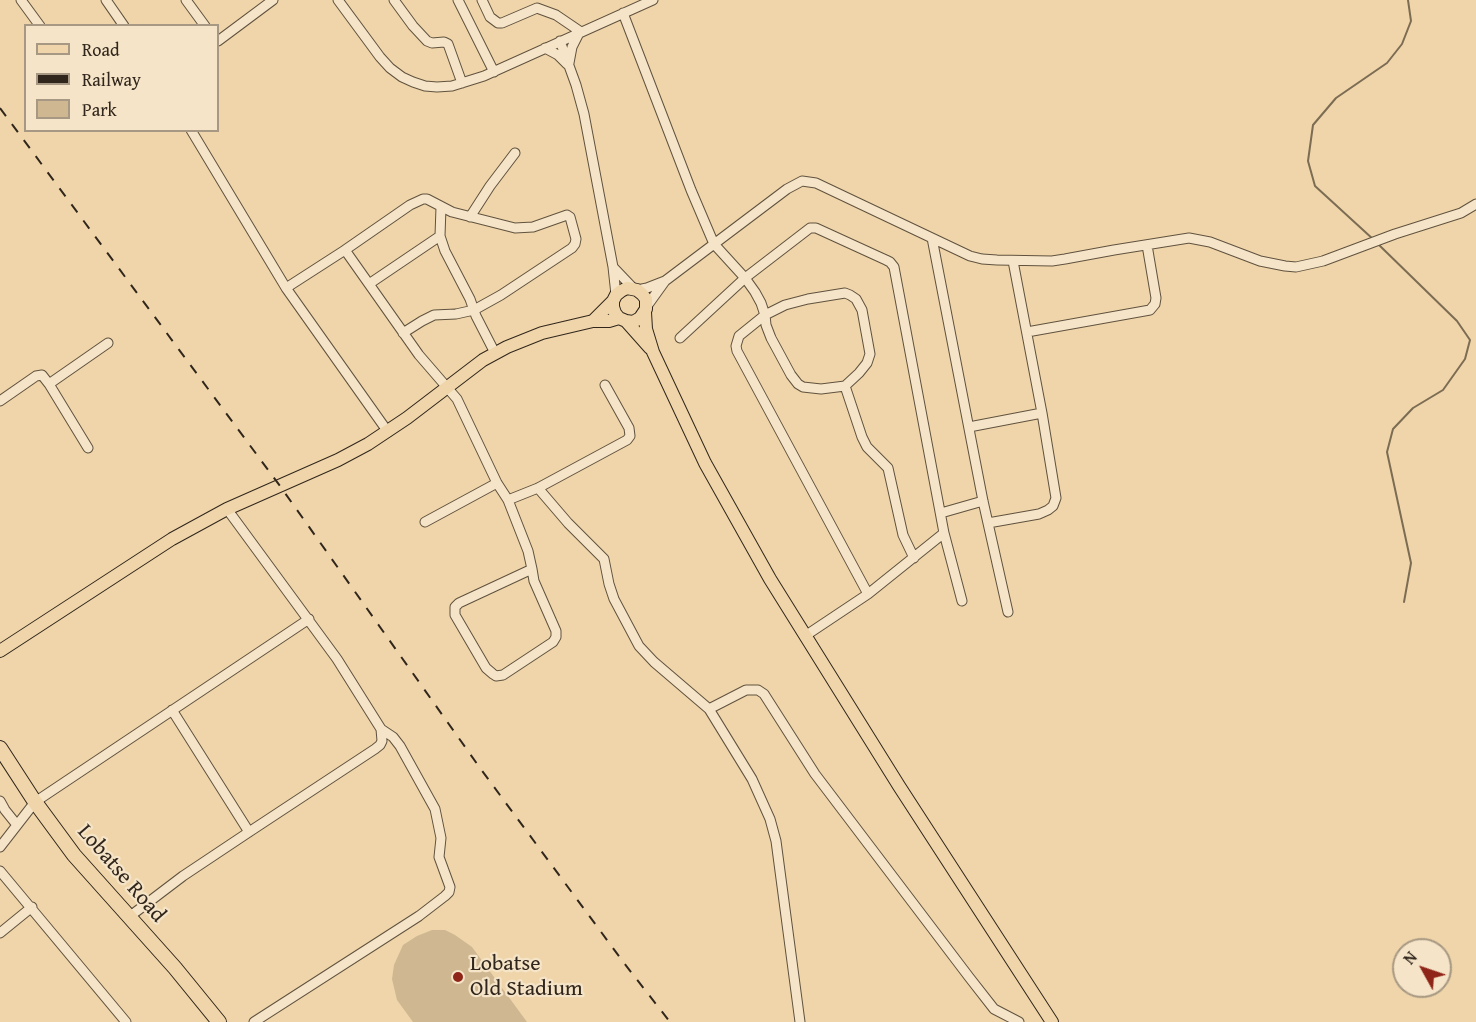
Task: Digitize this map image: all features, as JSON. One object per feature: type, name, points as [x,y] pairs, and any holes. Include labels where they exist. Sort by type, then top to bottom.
[{"type":"highway","name":"Lobatse Road","points":[[0,748],[35,802],[74,855],[169,961],[219,1022]]},
{"type":"main road","points":[[593,321],[621,291],[627,288],[635,289],[646,299],[646,329],[653,352],[711,472],[770,579],[899,786],[1052,1022]]},
{"type":"main road","points":[[615,298],[613,308],[615,313],[653,352]]},
{"type":"main road","points":[[0,651],[172,539],[227,509],[345,457],[388,432],[495,353],[542,333],[593,321],[633,321],[640,318],[646,309]]},
{"type":"street","points":[[21,0],[39,24]]},
{"type":"street","points":[[106,0],[123,24]]},
{"type":"street","points":[[186,0],[204,24]]},
{"type":"street","points":[[254,0],[260,9]]},
{"type":"street","points":[[219,40],[273,0]]},
{"type":"street","points":[[338,0],[390,68],[402,77],[425,86],[437,87],[462,83],[494,72],[653,0]]},
{"type":"street","points":[[394,0],[427,41],[448,44],[462,83]]},
{"type":"street","points":[[458,0],[494,72]]},
{"type":"street","points":[[482,0],[490,17],[498,23],[537,8],[556,15],[581,32]]},
{"type":"street","points":[[623,13],[714,244],[745,278],[761,303],[765,315],[766,325],[771,338],[798,384],[803,387],[821,389],[845,386],[863,368],[870,354],[862,310],[856,299],[850,295],[839,293],[808,298],[785,305],[765,315],[739,336],[736,342],[737,351],[868,594]]},
{"type":"street","points":[[569,66],[572,47],[581,32]]},
{"type":"street","points":[[560,41],[584,114],[613,267],[615,298]]},
{"type":"street","points":[[544,48],[558,55],[569,66]]},
{"type":"street","points":[[191,132],[286,288],[388,432]]},
{"type":"street","points":[[470,217],[515,153]]},
{"type":"street","points":[[613,267],[635,289],[647,288],[665,281],[787,189],[802,181],[816,183],[970,256],[1013,261],[1065,260],[1183,239],[1202,240],[1260,261],[1285,267],[1296,267],[1309,265],[1461,213],[1476,204]]},
{"type":"street","points":[[286,288],[423,199],[470,217],[515,228],[525,228],[569,216],[576,239],[572,248],[474,310],[434,315],[403,333]]},
{"type":"street","points":[[441,207],[441,236],[445,251],[495,353]]},
{"type":"street","points":[[680,338],[745,278],[804,231],[813,227],[892,264],[944,533],[962,601]]},
{"type":"street","points":[[369,284],[441,236]]},
{"type":"street","points":[[932,238],[983,501],[1008,612]]},
{"type":"street","points":[[1027,332],[1150,309],[1155,304],[1156,298],[1147,245]]},
{"type":"street","points":[[345,250],[424,362],[460,405],[497,483],[508,500],[528,551],[532,569],[535,585],[556,631],[556,637],[553,642],[503,675],[496,676],[490,672],[455,615],[455,607],[459,603],[532,569]]},
{"type":"street","points":[[988,523],[1039,514],[1048,510],[1056,498],[1013,261]]},
{"type":"street","points":[[646,309],[665,281]]},
{"type":"street","points":[[49,384],[108,343]]},
{"type":"street","points":[[0,401],[38,375],[42,375],[88,448]]},
{"type":"street","points":[[508,500],[538,488],[623,444],[630,436],[605,385]]},
{"type":"street","points":[[845,386],[867,447],[888,468],[903,535],[914,558]]},
{"type":"street","points":[[969,427],[1042,413]]},
{"type":"street","points":[[425,522],[497,483]]},
{"type":"street","points":[[538,488],[604,560],[614,599],[639,646],[654,662],[709,709],[752,779],[772,825],[776,841],[800,1022]]},
{"type":"street","points":[[941,513],[983,501]]},
{"type":"street","points":[[227,509],[309,619],[381,729],[393,737],[400,746],[435,809],[441,838],[439,857],[450,888],[446,896],[419,916],[254,1022]]},
{"type":"street","points":[[805,636],[868,594],[944,533]]},
{"type":"street","points":[[0,847],[35,802],[309,619]]},
{"type":"street","points":[[709,709],[746,690],[758,690],[764,694],[815,774],[969,977],[994,1009],[1018,1022]]},
{"type":"street","points":[[172,710],[249,832]]},
{"type":"street","points":[[129,917],[183,876],[375,749],[380,745],[381,729]]},
{"type":"street","points":[[0,801],[17,825]]},
{"type":"street","points":[[0,870],[126,1022]]},
{"type":"street","points":[[0,933],[32,907]]},
{"type":"green space","points":[[432,930],[445,930],[472,947],[527,1022],[413,1022],[397,1000],[392,979],[394,965],[403,945]]},
{"type":"waterway","points":[[1374,240],[1315,186],[1308,161],[1313,125],[1336,98],[1387,63],[1402,44],[1411,21],[1408,0]]},
{"type":"waterway","points":[[1378,244],[1457,321],[1470,340],[1465,359],[1443,390],[1413,408],[1393,429],[1387,452],[1411,563],[1404,602]]},
{"type":"railway","points":[[0,108],[280,486],[480,768],[670,1022]]},
{"type":"place","name":"Lobatse Old Stadium","points":[[458,977]]}]
